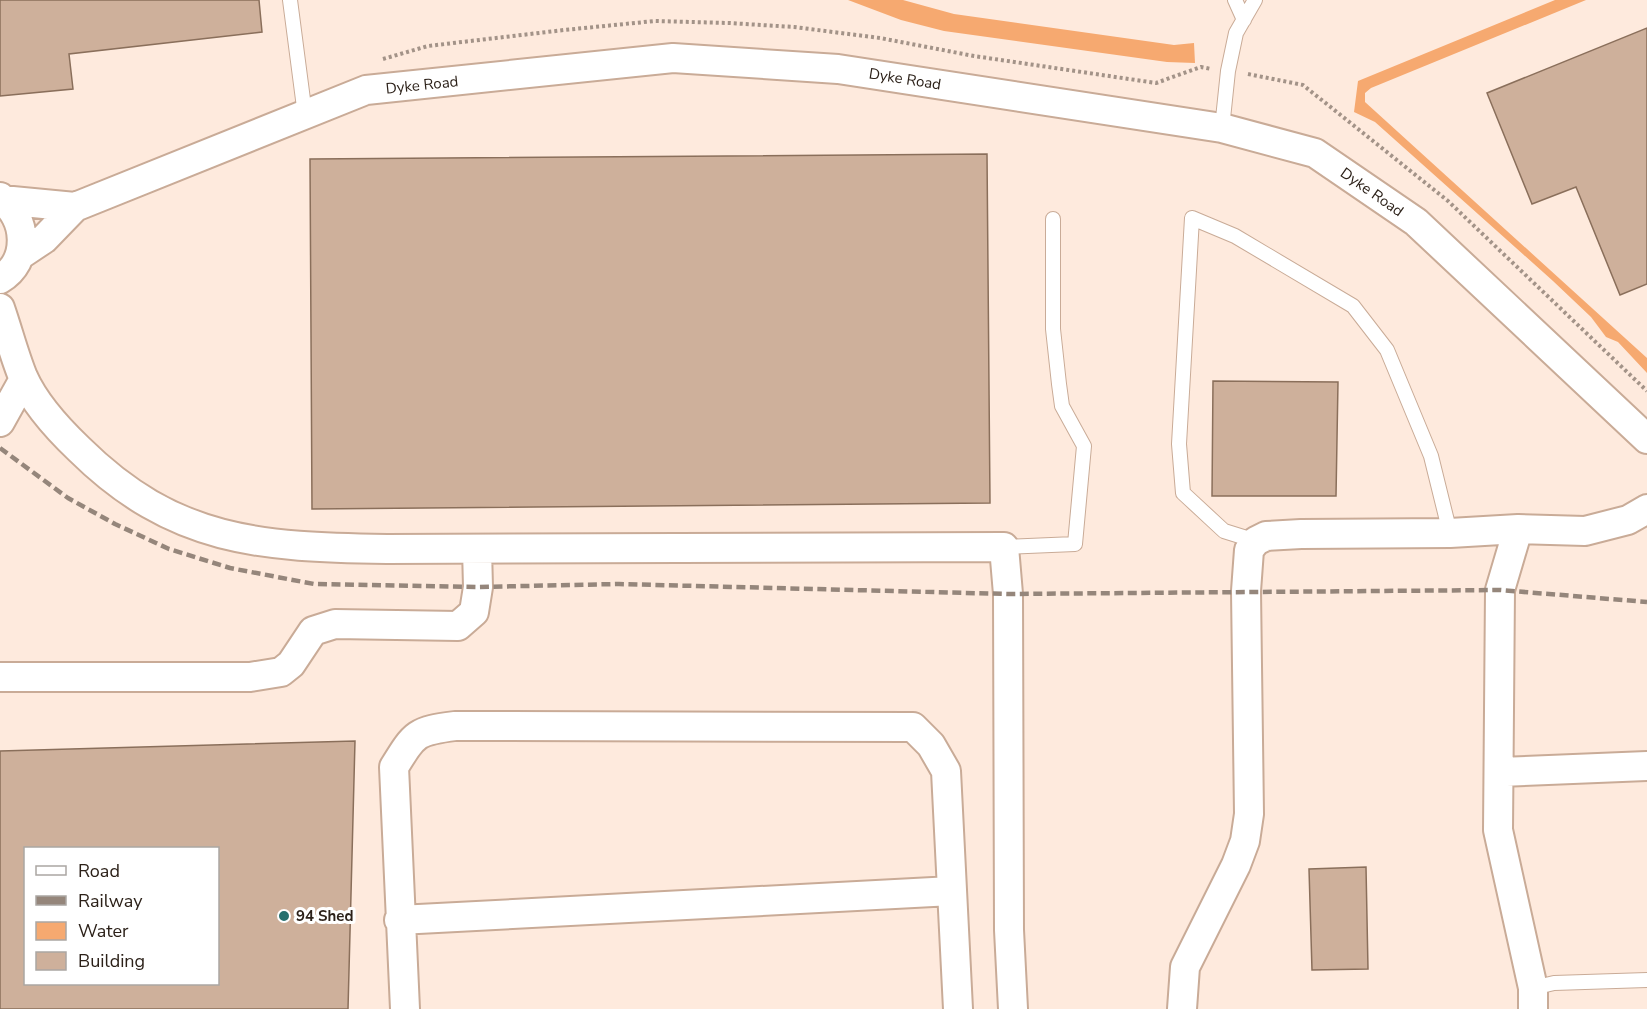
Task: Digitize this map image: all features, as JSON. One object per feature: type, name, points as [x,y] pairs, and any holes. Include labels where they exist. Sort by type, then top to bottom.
[{"type":"street","name":"Dyke Road","points":[[0,279],[13,267],[20,255],[44,239],[75,207],[366,90],[673,58],[838,69],[1222,128],[1315,153],[1416,222],[1647,439]]},
{"type":"street","name":"Dyke Road","points":[[1,199],[75,207]]},
{"type":"street","points":[[1,199],[18,219],[22,231],[20,255]]},
{"type":"street","points":[[0,309],[24,379],[56,427],[106,476],[165,514],[236,539],[301,548],[1004,547],[1008,594],[1009,930],[1013,1009]]},
{"type":"street","points":[[0,422],[24,379]]},
{"type":"street","points":[[1182,1009],[1185,967],[1195,943],[1219,902],[1245,841],[1249,814],[1246,591],[1249,550],[1256,541],[1266,536],[1301,534],[1450,533],[1518,529],[1585,531],[1628,520],[1647,509]]},
{"type":"street","points":[[1518,529],[1500,590],[1498,830],[1533,999]]},
{"type":"street","points":[[0,677],[250,677],[281,672],[291,664],[312,631],[335,624],[458,626],[474,612],[478,587],[477,549]]},
{"type":"street","points":[[405,1009],[399,920],[394,767],[409,743],[425,730],[455,726],[913,727],[931,745],[946,771],[958,1009]]},
{"type":"street","points":[[1500,772],[1647,766]]},
{"type":"street","points":[[399,920],[952,891]]},
{"type":"lane","points":[[290,0],[304,115]]},
{"type":"lane","points":[[1235,0],[1244,20]]},
{"type":"lane","points":[[1222,128],[1228,71],[1236,33],[1256,0]]},
{"type":"lane","points":[[1256,541],[1224,531],[1183,493],[1179,444],[1192,218],[1235,236],[1353,306],[1387,350],[1431,456],[1450,533]]},
{"type":"lane","points":[[1004,547],[1075,544],[1084,446],[1062,406],[1053,329],[1053,219]]},
{"type":"lane","points":[[1533,999],[1554,983],[1647,980]]},
{"type":"water","points":[[848,0],[903,0],[954,14],[1174,45],[1194,43],[1195,63],[1167,62],[944,31],[901,20]]},
{"type":"water","points":[[1555,0],[1586,0],[1371,88],[1365,93],[1365,102],[1647,358],[1647,373],[1618,342],[1606,337],[1591,317],[1553,281],[1375,122],[1354,112],[1358,81]]},
{"type":"building","points":[[0,0],[259,0],[262,32],[69,54],[73,89],[0,96]]},
{"type":"building","points":[[1647,28],[1647,284],[1620,295],[1576,187],[1532,204],[1487,93]]},
{"type":"building","points":[[987,154],[990,503],[312,509],[310,159]]},
{"type":"building","points":[[1213,381],[1338,382],[1336,496],[1212,496]]},
{"type":"building","name":"94 Shed","points":[[355,741],[348,1009],[0,1009],[0,751]]},
{"type":"building","points":[[1366,867],[1368,969],[1312,970],[1309,869]]},
{"type":"railway","points":[[0,448],[68,498],[115,524],[169,549],[230,568],[314,584],[478,587],[619,584],[1008,594],[1500,590],[1647,602]]},
{"type":"place","name":"94 Shed","points":[[284,916]]}]
